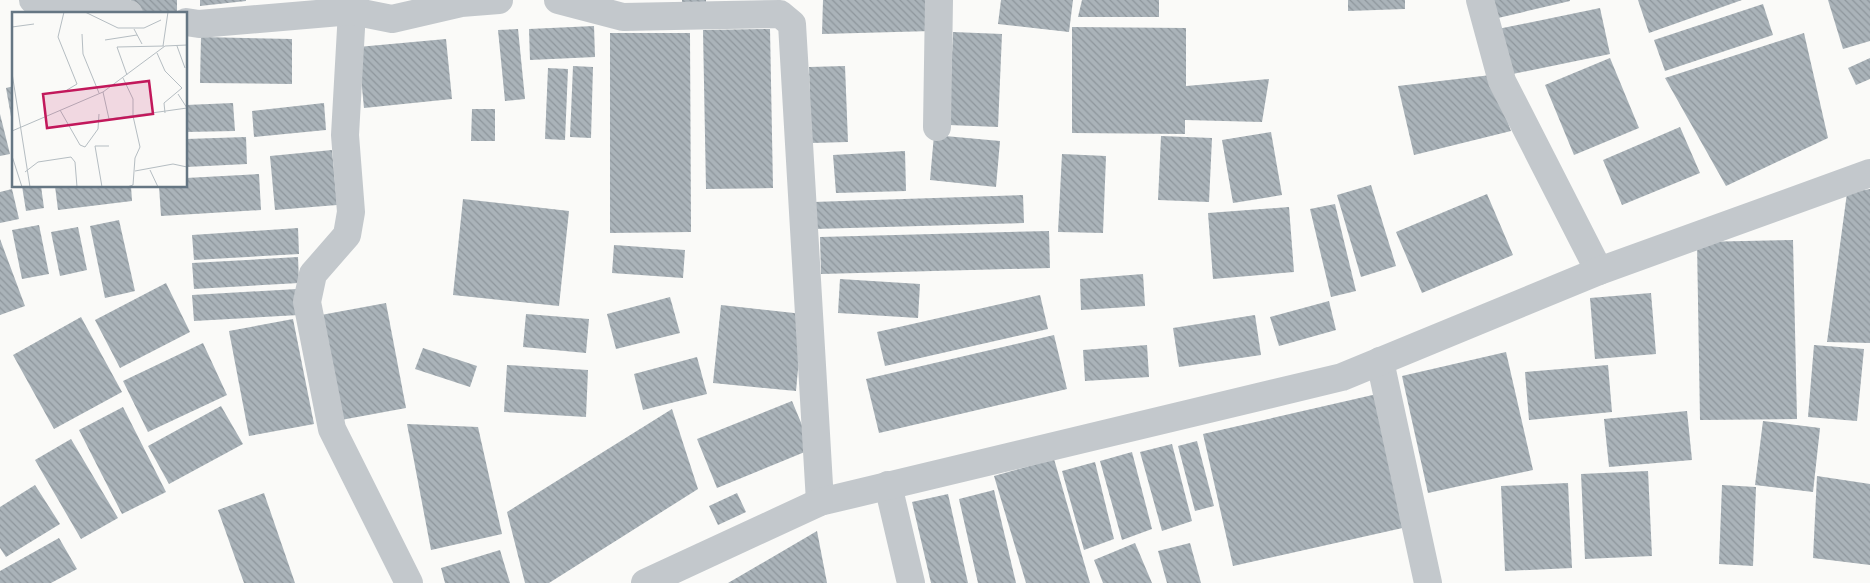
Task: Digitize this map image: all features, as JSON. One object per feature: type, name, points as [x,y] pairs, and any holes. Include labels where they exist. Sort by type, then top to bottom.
[{"type":"street","points":[[33,0],[115,12]]},
{"type":"street","points":[[188,22],[199,24],[352,6],[392,19],[461,3],[499,0]]},
{"type":"street","points":[[558,0],[623,17],[780,14],[792,24],[820,502]]},
{"type":"street","points":[[937,127],[939,0]]},
{"type":"street","points":[[1480,0],[1502,81],[1599,271]]},
{"type":"street","points":[[352,6],[345,135],[351,212],[347,235],[313,274],[307,302],[332,429],[409,583]]},
{"type":"street","points":[[645,583],[820,502],[1342,377],[1599,271],[1870,173]]},
{"type":"street","points":[[1380,361],[1428,583]]},
{"type":"street","points":[[888,485],[912,583]]},
{"type":"building","points":[[131,0],[177,0],[177,12],[131,11]]},
{"type":"building","points":[[200,0],[246,0],[246,1],[200,6]]},
{"type":"building","points":[[682,0],[706,0],[706,2],[682,2]]},
{"type":"building","points":[[823,0],[933,0],[932,31],[822,34]]},
{"type":"building","points":[[1001,0],[1073,0],[1069,32],[998,24]]},
{"type":"building","points":[[1082,0],[1159,0],[1159,17],[1078,17]]},
{"type":"building","points":[[1348,0],[1405,0],[1405,9],[1348,11]]},
{"type":"building","points":[[1494,0],[1570,0],[1570,1],[1498,18]]},
{"type":"building","points":[[1638,0],[1742,0],[1649,33]]},
{"type":"building","points":[[1828,0],[1870,0],[1870,41],[1843,49]]},
{"type":"building","points":[[1763,4],[1773,35],[1665,71],[1654,40]]},
{"type":"building","points":[[1600,8],[1610,54],[1503,76],[1493,30]]},
{"type":"building","points":[[594,26],[595,57],[530,60],[529,29]]},
{"type":"building","points":[[1072,27],[1186,28],[1186,86],[1269,79],[1262,122],[1185,120],[1185,134],[1072,133]]},
{"type":"building","points":[[518,29],[525,99],[505,101],[498,30]]},
{"type":"building","points":[[770,29],[773,188],[706,189],[703,30]]},
{"type":"building","points":[[953,32],[1002,34],[998,127],[949,125]]},
{"type":"building","points":[[610,33],[690,33],[691,232],[610,233]]},
{"type":"building","points":[[1804,33],[1828,138],[1726,186],[1665,78]]},
{"type":"building","points":[[201,37],[292,39],[292,84],[200,83]]},
{"type":"building","points":[[446,39],[452,99],[364,108],[358,47]]},
{"type":"building","points":[[1610,58],[1639,128],[1574,155],[1545,85]]},
{"type":"building","points":[[1870,58],[1870,79],[1856,85],[1848,68]]},
{"type":"building","points":[[573,66],[593,67],[591,138],[570,137]]},
{"type":"building","points":[[845,66],[848,142],[811,143],[809,67]]},
{"type":"building","points":[[548,68],[568,69],[565,140],[545,139]]},
{"type":"building","points":[[1491,75],[1511,131],[1414,155],[1398,86]]},
{"type":"building","points":[[12,86],[12,122],[6,88]]},
{"type":"building","points":[[233,103],[235,131],[188,132],[188,105]]},
{"type":"building","points":[[324,103],[326,130],[254,137],[252,111]]},
{"type":"building","points":[[472,109],[495,109],[495,141],[471,141]]},
{"type":"building","points":[[0,114],[10,154],[0,156]]},
{"type":"building","points":[[1680,127],[1700,173],[1622,205],[1603,160]]},
{"type":"building","points":[[1271,132],[1282,195],[1233,203],[1222,140]]},
{"type":"building","points":[[934,135],[1000,141],[996,187],[930,180]]},
{"type":"building","points":[[1161,136],[1212,138],[1209,202],[1158,200]]},
{"type":"building","points":[[246,137],[247,164],[188,167],[188,139]]},
{"type":"building","points":[[332,150],[337,205],[275,210],[270,156]]},
{"type":"building","points":[[905,151],[906,191],[836,193],[833,155]]},
{"type":"building","points":[[1062,154],[1106,156],[1103,233],[1058,232]]},
{"type":"building","points":[[259,174],[261,210],[161,216],[159,188],[188,188],[188,178]]},
{"type":"building","points":[[1371,185],[1396,266],[1361,277],[1337,195]]},
{"type":"building","points":[[22,188],[41,188],[44,208],[26,211]]},
{"type":"building","points":[[55,188],[131,188],[132,201],[58,210]]},
{"type":"building","points":[[12,189],[19,219],[0,223],[0,192]]},
{"type":"building","points":[[1870,189],[1870,343],[1827,342],[1847,193]]},
{"type":"building","points":[[1487,194],[1513,255],[1422,293],[1396,232]]},
{"type":"building","points":[[1023,195],[1024,223],[814,229],[813,202]]},
{"type":"building","points":[[463,199],[569,211],[559,306],[453,295]]},
{"type":"building","points":[[1335,204],[1356,291],[1331,297],[1310,209]]},
{"type":"building","points":[[1289,207],[1294,272],[1213,279],[1208,213]]},
{"type":"building","points":[[119,220],[135,291],[105,298],[90,226]]},
{"type":"building","points":[[39,225],[49,274],[22,279],[12,230]]},
{"type":"building","points":[[78,227],[87,270],[60,276],[51,232]]},
{"type":"building","points":[[298,228],[299,254],[194,260],[192,235]]},
{"type":"building","points":[[1049,231],[1050,268],[821,274],[820,237]]},
{"type":"building","points":[[0,239],[25,306],[0,315]]},
{"type":"building","points":[[1793,240],[1797,419],[1700,420],[1697,242]]},
{"type":"building","points":[[614,245],[685,250],[683,278],[612,273]]},
{"type":"building","points":[[298,257],[299,283],[194,289],[192,263]]},
{"type":"building","points":[[1143,274],[1145,306],[1081,310],[1080,279]]},
{"type":"building","points":[[840,279],[920,284],[918,318],[838,313]]},
{"type":"building","points":[[166,283],[190,332],[120,368],[95,320]]},
{"type":"building","points":[[297,289],[299,315],[194,321],[192,295]]},
{"type":"building","points":[[1651,293],[1656,354],[1595,359],[1590,298]]},
{"type":"building","points":[[1040,295],[1048,329],[885,366],[877,332]]},
{"type":"building","points":[[670,297],[680,333],[616,349],[607,314]]},
{"type":"building","points":[[1329,301],[1336,330],[1279,346],[1270,317]]},
{"type":"building","points":[[386,303],[406,408],[341,420],[321,315]]},
{"type":"building","points":[[721,305],[803,314],[796,391],[713,383]]},
{"type":"building","points":[[526,314],[589,319],[586,353],[523,347]]},
{"type":"building","points":[[1255,315],[1261,355],[1179,367],[1173,328]]},
{"type":"building","points":[[81,317],[122,392],[54,429],[13,355]]},
{"type":"building","points":[[293,319],[314,424],[249,436],[229,331]]},
{"type":"building","points":[[1054,335],[1067,389],[879,433],[866,379]]},
{"type":"building","points":[[203,343],[227,395],[148,432],[123,381]]},
{"type":"building","points":[[1147,345],[1149,377],[1085,381],[1083,350]]},
{"type":"building","points":[[1814,345],[1864,349],[1857,421],[1808,417]]},
{"type":"building","points":[[423,348],[477,366],[470,387],[415,369]]},
{"type":"building","points":[[1506,352],[1533,470],[1428,493],[1402,376]]},
{"type":"building","points":[[697,357],[707,394],[643,410],[634,374]]},
{"type":"building","points":[[507,365],[588,370],[586,417],[504,412]]},
{"type":"building","points":[[1608,365],[1612,412],[1529,420],[1525,372]]},
{"type":"building","points":[[1377,394],[1407,527],[1233,566],[1203,434]]},
{"type":"building","points":[[792,401],[812,449],[717,488],[697,439]]},
{"type":"building","points":[[221,406],[243,444],[169,484],[148,446]]},
{"type":"building","points":[[123,407],[166,492],[122,514],[79,430]]},
{"type":"building","points":[[672,409],[698,489],[549,583],[525,583],[507,512]]},
{"type":"building","points":[[1687,411],[1692,460],[1609,467],[1604,419]]},
{"type":"building","points":[[1763,421],[1820,428],[1813,492],[1755,485]]},
{"type":"building","points":[[407,424],[478,427],[502,534],[431,550]]},
{"type":"building","points":[[71,439],[118,518],[81,539],[35,460]]},
{"type":"building","points":[[1197,441],[1214,506],[1195,511],[1178,446]]},
{"type":"building","points":[[1172,444],[1192,521],[1162,531],[1140,452]]},
{"type":"building","points":[[1132,452],[1152,529],[1122,540],[1100,461]]},
{"type":"building","points":[[1054,459],[1090,583],[1026,583],[994,476]]},
{"type":"building","points":[[1095,462],[1114,539],[1084,550],[1062,471]]},
{"type":"building","points":[[1648,471],[1652,556],[1585,559],[1581,474]]},
{"type":"building","points":[[1817,476],[1870,484],[1870,565],[1813,558]]},
{"type":"building","points":[[1568,483],[1572,568],[1505,571],[1501,486]]},
{"type":"building","points":[[35,485],[60,524],[6,557],[0,548],[0,507]]},
{"type":"building","points":[[1722,485],[1756,487],[1753,566],[1719,564]]},
{"type":"building","points":[[994,490],[1016,583],[978,583],[959,499]]},
{"type":"building","points":[[264,493],[295,583],[244,583],[218,510]]},
{"type":"building","points":[[737,493],[746,512],[718,525],[709,506]]},
{"type":"building","points":[[948,494],[968,583],[931,583],[912,502]]},
{"type":"building","points":[[817,531],[827,583],[728,583]]},
{"type":"building","points":[[59,538],[77,569],[51,583],[0,583],[0,571]]},
{"type":"building","points":[[1135,543],[1152,583],[1103,583],[1094,560]]},
{"type":"building","points":[[1190,543],[1201,583],[1167,583],[1158,551]]},
{"type":"building","points":[[500,550],[510,583],[445,583],[441,568]]}]
